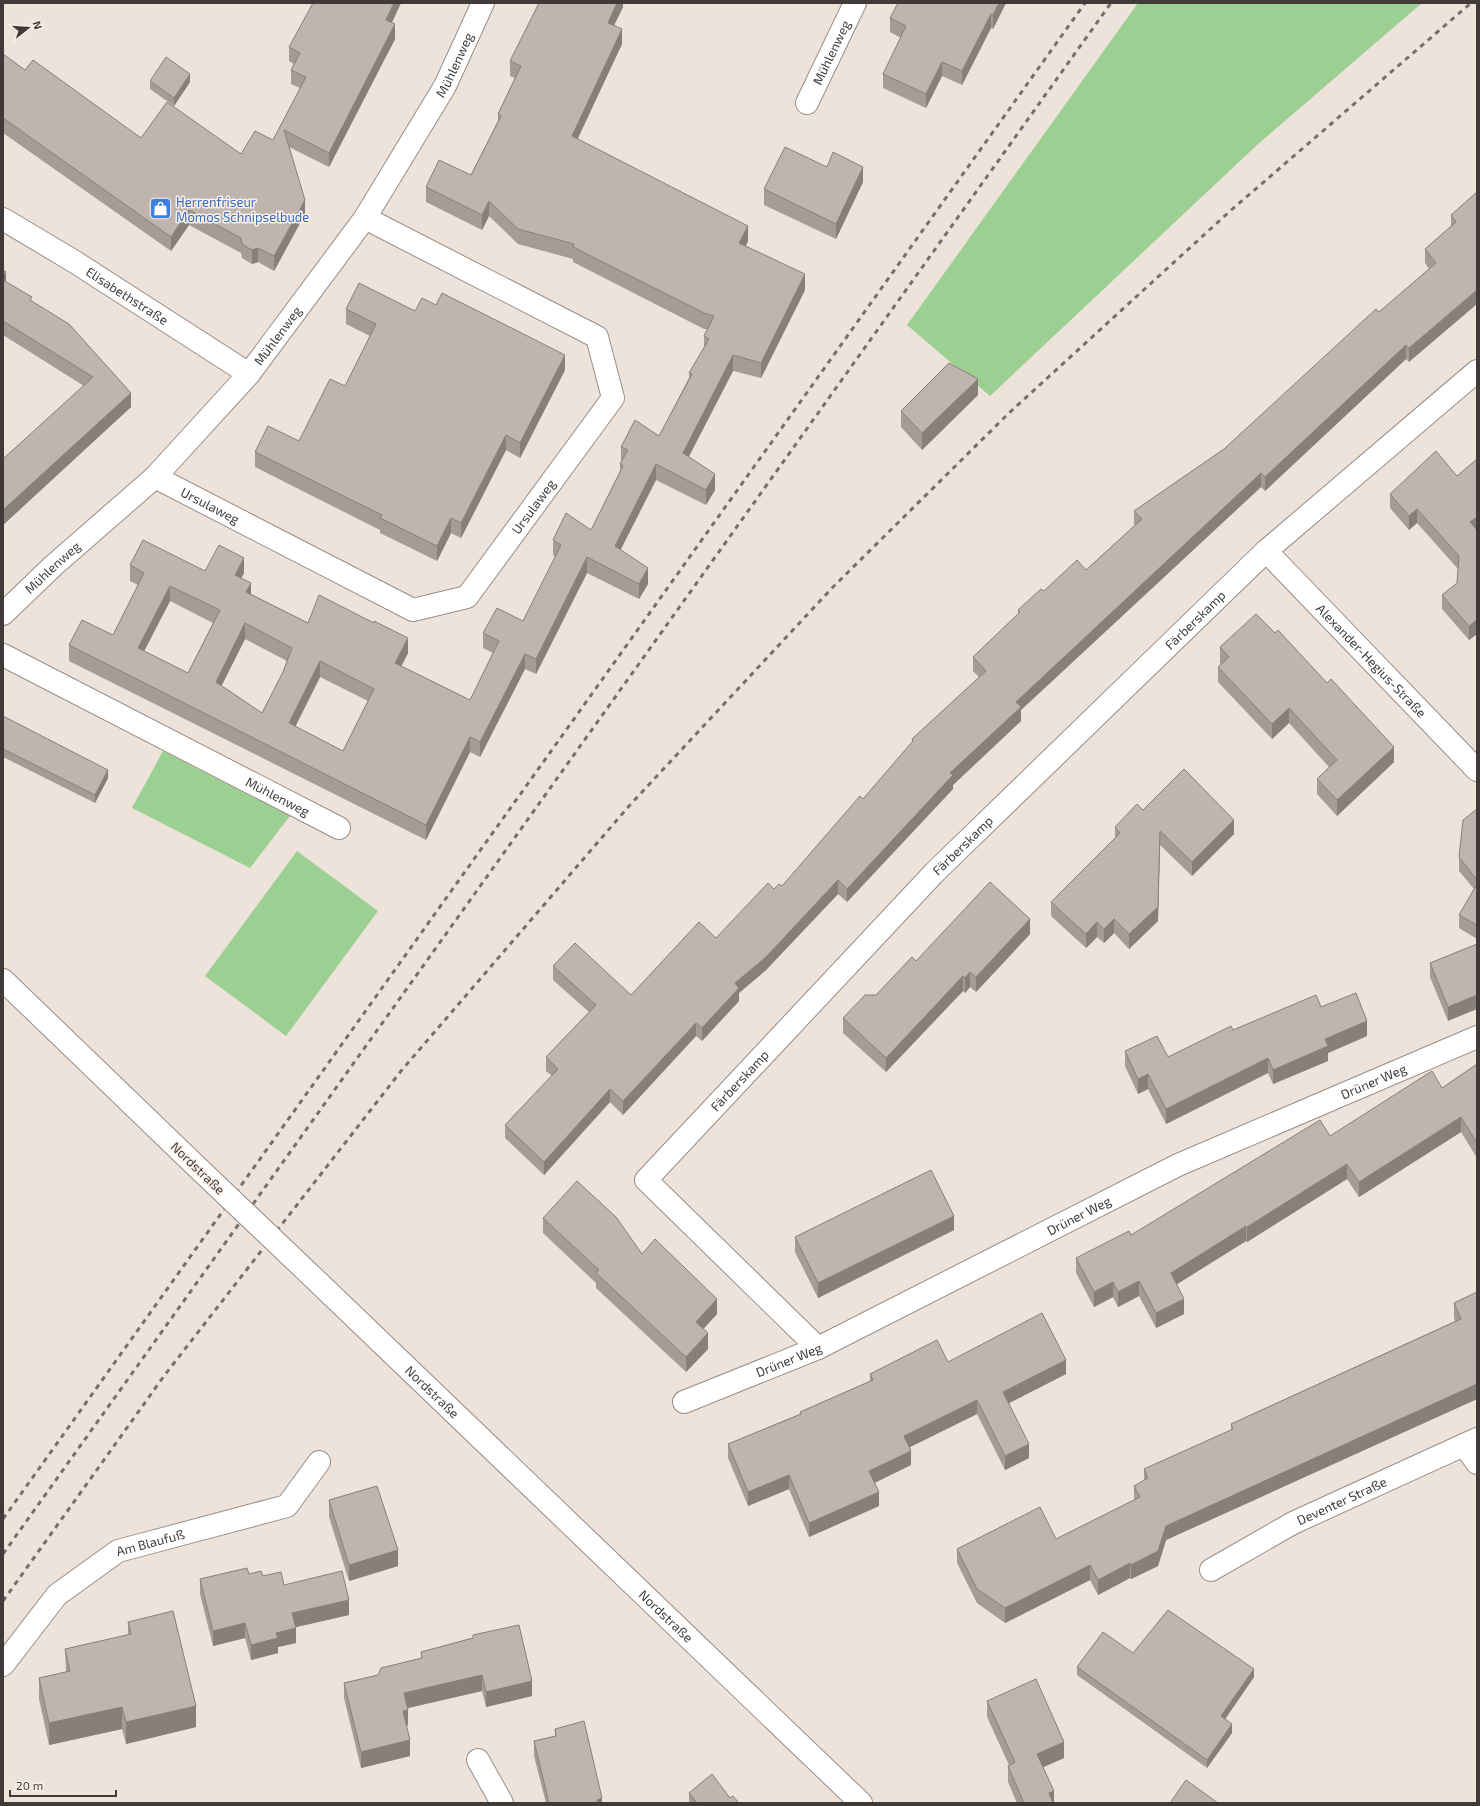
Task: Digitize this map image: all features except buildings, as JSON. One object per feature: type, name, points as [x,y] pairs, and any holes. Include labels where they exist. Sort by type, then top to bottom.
[{"type":"street","name":"Mühlenweg","points":[[3,614],[53,566],[155,477],[249,374],[365,218],[445,86],[483,3]]},
{"type":"street","name":"Mühlenweg","points":[[808,103],[855,3]]},
{"type":"street","name":"Ursulaweg","points":[[155,477],[413,610],[468,597],[613,398],[597,337],[365,218]]},
{"type":"street","name":"Elisabethstraße","points":[[3,219],[75,262],[249,374]]},
{"type":"street","name":"Färberskamp","points":[[818,1348],[646,1180],[935,872],[1266,551],[1477,371]]},
{"type":"street","name":"Alexander-Hegius-Straße","points":[[1266,551],[1477,770]]},
{"type":"street","name":"Mühlenweg","points":[[3,655],[339,828]]},
{"type":"street","name":"Nordstraße","points":[[3,980],[862,1803]]},
{"type":"street","name":"Drüner Weg","points":[[684,1402],[818,1348],[1178,1165],[1477,1037]]},
{"type":"street","points":[[1471,1442],[1477,1463]]},
{"type":"street","name":"Deventer Straße","points":[[1211,1570],[1293,1523],[1471,1442]]},
{"type":"street","name":"Am Blaufuß","points":[[3,1664],[57,1595],[118,1551],[287,1506],[319,1462]]},
{"type":"street","points":[[478,1760],[502,1803]]},
{"type":"green space","points":[[1138,3],[1422,3],[1257,145],[990,396],[907,325]]},
{"type":"green space","points":[[163,751],[290,816],[250,868],[132,808]]},
{"type":"green space","points":[[297,851],[378,911],[286,1036],[205,976]]},
{"type":"railway","points":[[3,1519],[1085,3]]},
{"type":"railway","points":[[3,1554],[1111,3]]},
{"type":"railway","points":[[3,1601],[164,1376],[401,1071],[629,806],[833,587],[1009,413],[1229,212],[1471,3]]},
{"type":"place","name":"Herrenfriseur Momos Schnipselbude","points":[[160,209]]}]
